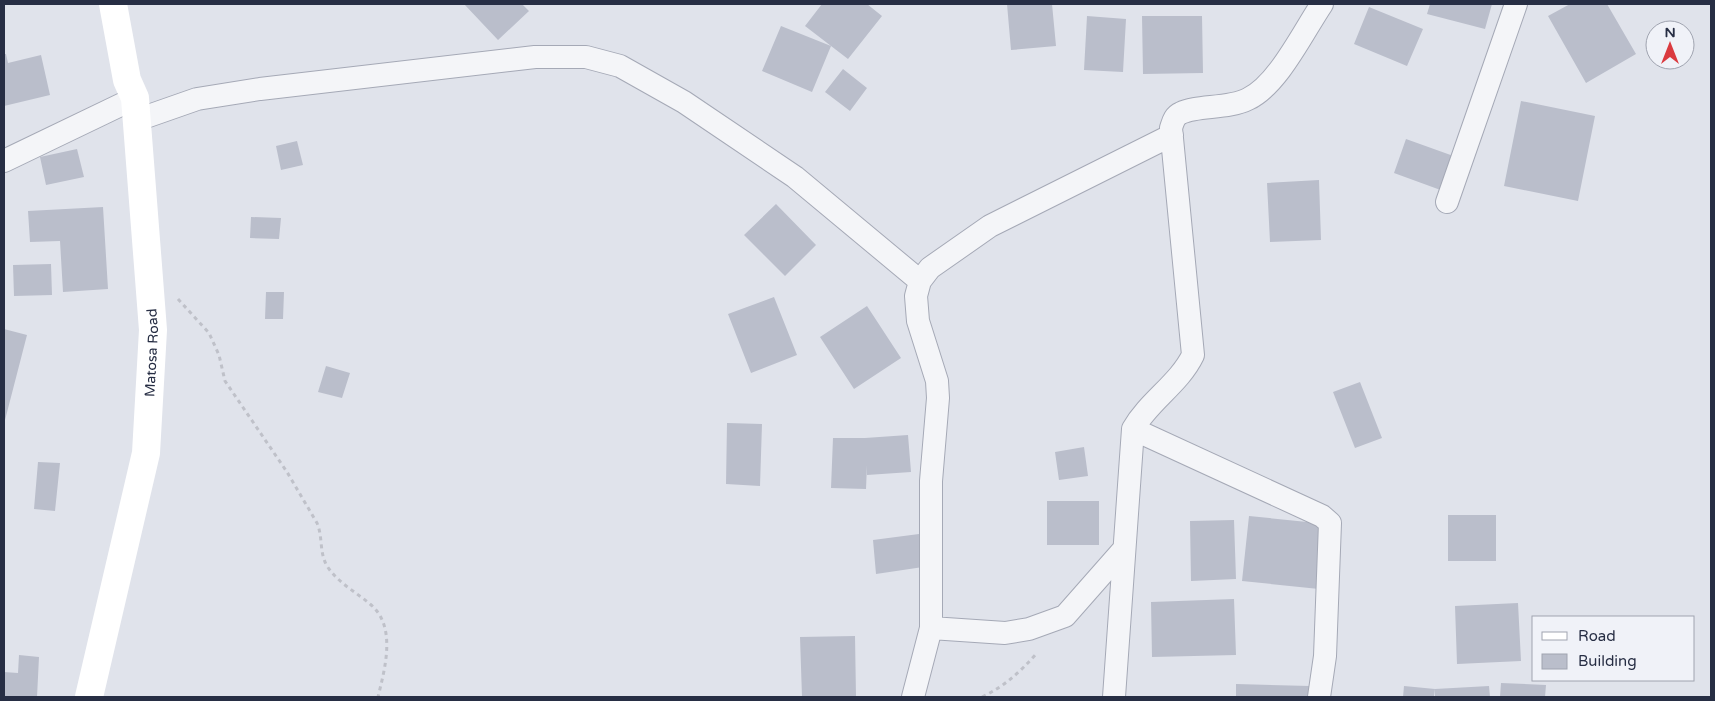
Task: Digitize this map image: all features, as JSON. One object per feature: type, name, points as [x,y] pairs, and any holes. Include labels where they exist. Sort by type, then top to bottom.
[{"type":"street","name":"Matosa Road","points":[[89,697],[146,453],[153,330],[136,109],[127,80],[113,4]]},
{"type":"street","points":[[1114,697],[1133,428],[1142,414],[1179,376],[1193,355],[1194,345],[1172,136],[1173,119],[1181,112],[1245,101],[1260,93],[1278,70],[1322,4]]},
{"type":"street","points":[[1447,202],[1516,4]]},
{"type":"street","points":[[4,161],[136,109],[260,89],[535,57],[586,57],[620,66],[684,102],[788,172],[920,281]]},
{"type":"street","points":[[913,697],[931,628],[932,481],[938,398],[937,381],[918,321],[916,296],[920,281],[930,268],[990,226],[1172,136]]},
{"type":"street","points":[[1133,428],[1322,516],[1330,523],[1325,656],[1319,697]]},
{"type":"street","points":[[931,628],[1004,633],[1029,629],[1065,616],[1124,549]]},
{"type":"path","points":[[174,296],[209,333],[219,356],[225,381],[282,465],[317,523],[320,530],[322,556],[329,569],[346,586],[372,605],[385,622],[386,666],[378,697]]},
{"type":"path","points":[[982,697],[1001,688],[1019,674],[1065,616]]},
{"type":"building","points":[[464,4],[522,4],[529,11],[498,40]]},
{"type":"building","points":[[822,4],[867,4],[882,16],[848,59],[805,26]]},
{"type":"building","points":[[1007,4],[1052,4],[1056,46],[1011,50]]},
{"type":"building","points":[[1430,4],[1492,4],[1485,29],[1427,14]]},
{"type":"building","points":[[1570,4],[1607,4],[1636,54],[1586,83],[1548,16]]},
{"type":"building","points":[[1369,7],[1423,29],[1407,66],[1354,44]]},
{"type":"building","points":[[1087,16],[1126,19],[1123,72],[1084,70]]},
{"type":"building","points":[[1142,16],[1202,16],[1203,73],[1143,74]]},
{"type":"building","points":[[781,26],[831,46],[812,92],[762,71]]},
{"type":"building","points":[[4,54],[6,54],[8,63],[41,55],[50,95],[4,106]]},
{"type":"building","points":[[843,69],[867,88],[850,111],[825,92]]},
{"type":"building","points":[[1521,101],[1595,116],[1578,201],[1504,186]]},
{"type":"building","points":[[1406,139],[1459,158],[1446,192],[1394,173]]},
{"type":"building","points":[[297,141],[303,165],[281,170],[276,146]]},
{"type":"building","points":[[77,149],[84,177],[46,185],[40,157]]},
{"type":"building","points":[[1319,180],[1321,240],[1270,242],[1267,183]]},
{"type":"building","points":[[776,204],[816,245],[785,276],[744,235]]},
{"type":"building","points":[[103,207],[108,289],[63,292],[60,241],[30,242],[28,211]]},
{"type":"building","points":[[251,217],[281,218],[279,239],[250,238]]},
{"type":"building","points":[[51,264],[52,295],[14,296],[13,265]]},
{"type":"building","points":[[266,292],[284,292],[283,319],[265,319]]},
{"type":"building","points":[[774,297],[797,355],[751,373],[728,314]]},
{"type":"building","points":[[867,306],[901,358],[854,389],[820,337]]},
{"type":"building","points":[[4,329],[27,335],[4,424]]},
{"type":"building","points":[[326,366],[350,373],[342,398],[318,392]]},
{"type":"building","points":[[1360,382],[1382,438],[1355,448],[1333,392]]},
{"type":"building","points":[[727,423],[762,424],[760,486],[726,484]]},
{"type":"building","points":[[908,435],[911,472],[867,475],[867,465],[866,489],[831,488],[833,438]]},
{"type":"building","points":[[1084,447],[1088,476],[1059,480],[1055,452]]},
{"type":"building","points":[[38,462],[60,463],[55,511],[34,509]]},
{"type":"building","points":[[1047,501],[1099,501],[1099,545],[1047,545]]},
{"type":"building","points":[[1448,515],[1496,515],[1496,561],[1448,561]]},
{"type":"building","points":[[1249,516],[1327,524],[1319,589],[1242,581]]},
{"type":"building","points":[[1234,520],[1236,579],[1191,581],[1190,521]]},
{"type":"building","points":[[919,534],[923,567],[876,574],[873,540]]},
{"type":"building","points":[[1234,599],[1236,655],[1152,657],[1151,602]]},
{"type":"building","points":[[1518,603],[1521,661],[1457,664],[1455,606]]},
{"type":"building","points":[[855,636],[856,697],[802,697],[800,637]]},
{"type":"building","points":[[19,655],[39,657],[37,697],[4,697],[4,672],[18,673]]},
{"type":"building","points":[[1501,683],[1546,685],[1545,697],[1500,697]]},
{"type":"building","points":[[1236,684],[1310,686],[1309,697],[1236,697]]},
{"type":"building","points":[[1404,686],[1435,689],[1434,697],[1403,697]]},
{"type":"building","points":[[1489,686],[1490,697],[1435,697],[1435,689]]}]
